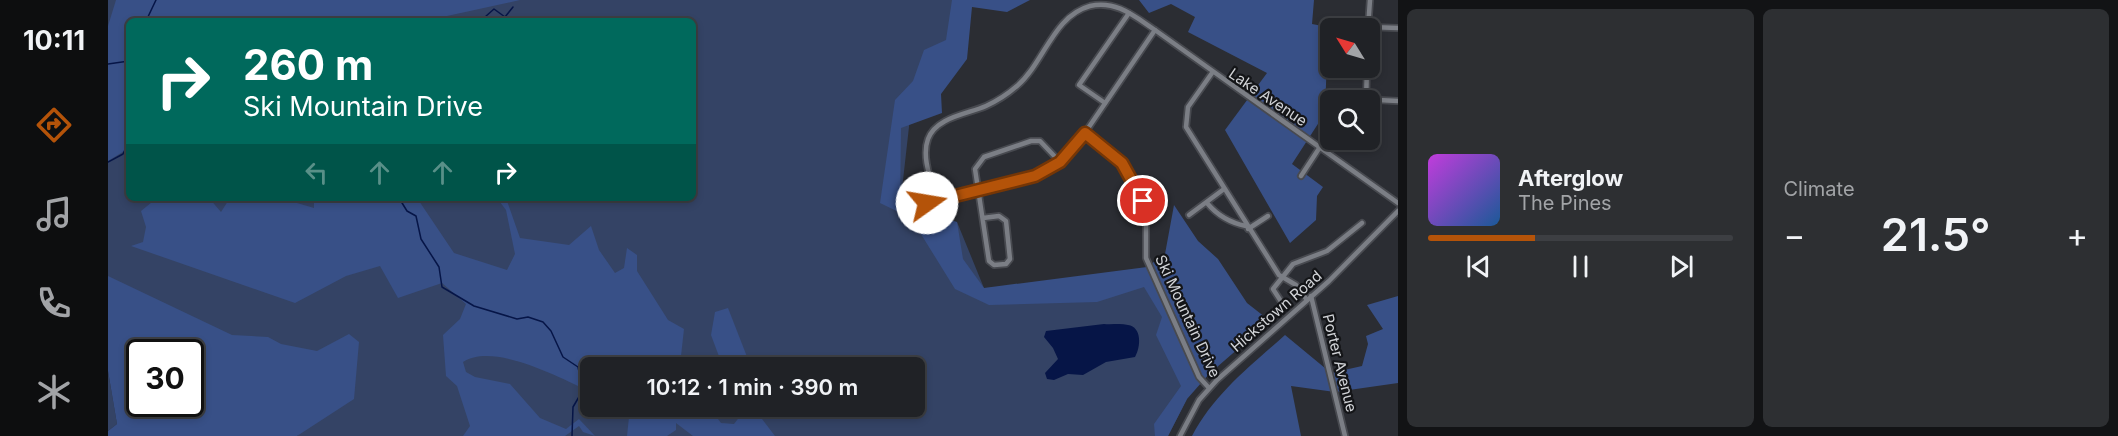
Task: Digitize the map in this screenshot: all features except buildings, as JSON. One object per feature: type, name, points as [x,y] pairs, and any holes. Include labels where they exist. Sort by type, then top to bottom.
[{"type":"street","points":[[1369,18],[1370,0]]},
{"type":"street","name":"Lake Avenue","points":[[937,201],[925,154],[928,137],[950,118],[987,106],[1016,87],[1029,75],[1049,42],[1074,13],[1086,6],[1103,2],[1115,4],[1155,30],[1212,73],[1320,147]]},
{"type":"street","points":[[1105,103],[1079,85],[1129,13]]},
{"type":"street","points":[[1380,28],[1398,28]]},
{"type":"street","points":[[927,203],[1035,176],[1060,162],[1085,133],[1155,30]]},
{"type":"street","points":[[1212,73],[1188,107],[1185,122],[1247,228],[1283,277],[1296,285],[1309,298]]},
{"type":"street","points":[[1380,100],[1398,101]]},
{"type":"street","name":"Ski Mountain Drive","points":[[1085,133],[1122,163],[1143,201],[1146,211],[1146,258],[1199,376],[1209,388]]},
{"type":"street","points":[[983,218],[999,216],[1006,221],[1010,259],[1005,264],[994,265],[989,261],[975,169],[978,161],[1031,141],[1040,141],[1060,162]]},
{"type":"street","points":[[1301,176],[1320,147]]},
{"type":"street","name":"Lake Avenue","points":[[1324,150],[1398,203]]},
{"type":"street","points":[[1190,215],[1224,189]]},
{"type":"street","points":[[1208,203],[1215,212],[1247,228],[1268,216]]},
{"type":"street","name":"Hickstown Road","points":[[1180,436],[1209,388],[1309,298],[1398,211]]},
{"type":"street","points":[[1284,306],[1273,291],[1293,264],[1327,251],[1362,223]]},
{"type":"street","name":"Porter Avenue","points":[[1309,298],[1345,436]]},
{"type":"shaded area","points":[[108,0],[968,0],[911,109],[900,207],[957,222],[984,288],[1185,280],[1187,399],[1168,436],[297,436],[302,431],[204,358],[204,339],[179,339],[108,286]]},
{"type":"shaded area","points":[[116,0],[520,0],[438,18],[402,16],[126,18],[126,150],[108,161],[108,26]]},
{"type":"shaded area","points":[[952,0],[1030,0],[1007,12],[972,7],[967,59],[941,94],[942,113],[901,128],[900,207],[957,222],[963,259],[984,288],[1147,267],[1165,254],[1174,205],[1198,241],[1218,259],[1247,303],[1270,321],[1209,374],[1187,399],[1168,436],[1155,436],[1154,424],[1181,386],[1156,335],[1162,317],[1144,287],[1097,302],[989,305],[955,289],[911,218],[880,203],[895,100],[913,81],[924,50],[946,40]]},
{"type":"shaded area","points":[[1139,0],[1314,0],[1312,24],[1320,26],[1320,78],[1326,78],[1326,90],[1320,90],[1320,121],[1292,164],[1323,187],[1317,196],[1316,220],[1290,243],[1225,130],[1267,73],[1188,32],[1195,17],[1171,4],[1149,13]]},
{"type":"shaded area","points":[[153,201],[212,201],[221,212],[228,201],[290,201],[314,208],[314,201],[419,201],[454,253],[507,270],[515,254],[506,210],[499,201],[507,201],[520,238],[569,245],[591,226],[599,250],[615,273],[624,268],[627,248],[637,255],[637,271],[668,320],[684,329],[682,357],[580,357],[580,387],[527,364],[492,356],[476,357],[463,362],[466,372],[475,377],[510,384],[540,418],[566,429],[579,419],[595,436],[583,432],[579,426],[565,436],[463,436],[470,426],[457,386],[446,376],[443,335],[460,319],[466,304],[442,283],[398,298],[380,266],[346,276],[295,303],[131,246],[143,242],[146,227],[141,211]]},
{"type":"shaded area","points":[[108,276],[232,335],[268,337],[281,344],[317,351],[349,334],[359,342],[354,399],[297,436],[108,436],[108,431],[117,424],[108,371]]},
{"type":"shaded area","points":[[1398,296],[1398,383],[1335,392],[1291,386],[1301,436],[1192,436],[1222,394],[1285,335],[1331,373],[1362,366],[1368,344],[1366,336],[1383,329],[1367,305]]},
{"type":"shaded area","points":[[728,308],[747,357],[719,357],[711,335],[715,312]]},
{"type":"shaded area","points":[[1104,324],[1125,324],[1136,329],[1139,343],[1135,357],[1106,362],[1083,375],[1068,374],[1054,380],[1047,379],[1045,373],[1058,359],[1044,337],[1046,331]]},
{"type":"shaded area","points":[[108,371],[117,424],[108,431]]},
{"type":"shaded area","points":[[629,417],[716,417],[721,423],[734,424],[739,417],[762,417],[775,436],[693,436],[676,423],[676,430],[667,436],[627,436]]},
{"type":"waterway","points":[[147,18],[156,0]]},
{"type":"waterway","points":[[480,18],[485,17],[494,9],[505,17],[513,7]]},
{"type":"waterway","points":[[108,64],[126,61]]},
{"type":"waterway","points":[[108,162],[123,154],[126,148]]},
{"type":"waterway","points":[[401,201],[407,211],[416,216],[421,239],[439,267],[442,287],[474,306],[517,319],[528,317],[543,322],[551,331],[563,357],[578,367],[583,390],[573,407],[572,436]]},
{"type":"route","points":[[927,203],[1035,176],[1060,162],[1085,133],[1122,163],[1143,201]]}]
